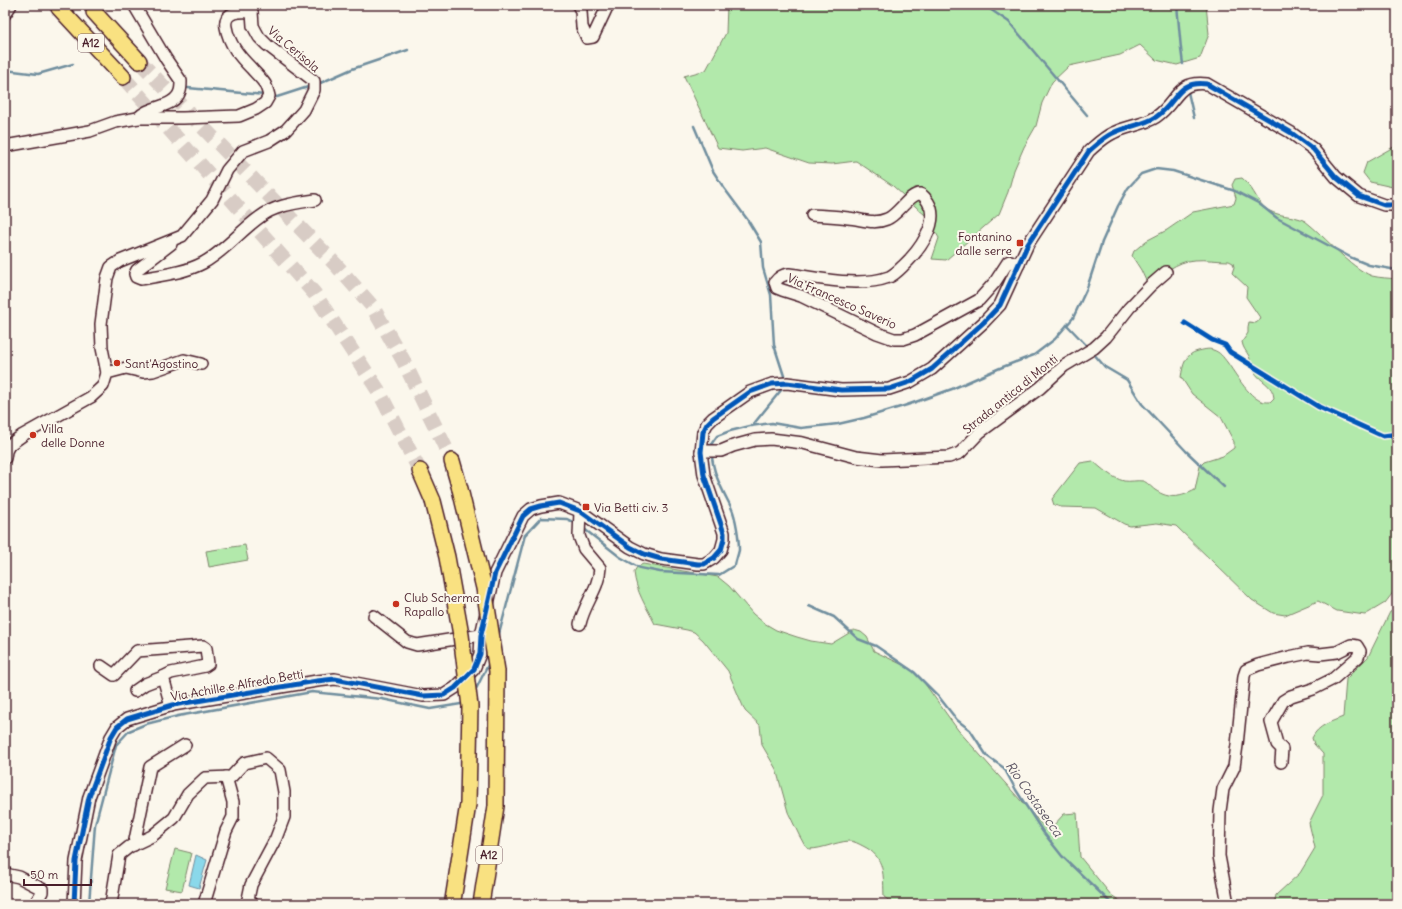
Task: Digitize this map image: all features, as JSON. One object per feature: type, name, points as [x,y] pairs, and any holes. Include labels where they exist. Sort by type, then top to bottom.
[{"type":"highway","name":"A12","points":[[59,8],[123,78]]},
{"type":"highway","name":"A12","points":[[94,12],[139,62]]},
{"type":"highway","name":"A12","points":[[452,461],[484,588],[497,671],[496,806],[481,904]]},
{"type":"highway","name":"A12","points":[[420,471],[433,500],[447,557],[461,634],[470,706],[468,804],[453,900]]},
{"type":"street","points":[[5,14],[11,5]]},
{"type":"street","points":[[134,5],[166,60],[181,81],[180,91],[173,100],[142,113],[138,118]]},
{"type":"street","points":[[578,5],[581,11],[582,27],[587,38],[593,37],[608,5]]},
{"type":"street","name":"Via Cerisola","points":[[5,146],[90,131],[115,122],[138,118],[239,116],[256,109],[265,103],[269,96],[266,86],[259,76],[234,49],[228,38],[225,23],[230,15],[235,12],[254,8],[253,26],[259,37],[284,59],[312,79],[315,85],[304,110],[286,130],[269,140],[243,151],[227,170],[212,200],[182,236],[120,261],[112,267],[107,278],[101,324],[102,348],[107,372]]},
{"type":"street","points":[[374,616],[407,642],[417,645],[481,635],[496,573],[523,516],[540,506],[559,503],[580,513],[630,548],[644,554],[660,559],[692,564],[709,562],[721,550],[724,539],[724,533],[704,475],[703,432],[707,424],[713,418],[750,392],[772,384],[787,383],[841,390],[889,389],[910,382],[932,369],[984,322],[1000,305],[1028,244],[1089,151],[1102,139],[1114,132],[1155,118],[1165,110],[1185,86],[1197,83],[1207,84],[1290,132],[1312,149],[1336,177],[1359,196],[1384,205],[1397,205]]},
{"type":"street","name":"Via Francesco Saverio","points":[[812,215],[850,218],[867,222],[879,222],[889,219],[899,211],[910,197],[915,194],[921,194],[925,198],[931,208],[932,216],[927,236],[915,254],[891,276],[872,282],[783,275],[775,282],[777,288],[801,296],[894,339],[903,339],[915,335],[979,300],[995,282],[1008,262],[1010,261],[1019,264]]},
{"type":"street","points":[[182,236],[137,270],[135,274],[136,277],[141,279],[179,272],[202,264],[224,249],[259,217],[268,212],[291,204],[315,200]]},
{"type":"street","name":"Strada antica di Monti","points":[[704,452],[721,451],[755,440],[771,439],[803,443],[856,456],[882,460],[949,458],[960,453],[980,432],[1040,388],[1064,366],[1098,344],[1106,337],[1129,308],[1166,272]]},
{"type":"street","points":[[5,458],[9,445],[23,435],[91,397],[103,386],[107,372],[126,368],[144,372],[153,371],[184,360],[201,364]]},
{"type":"street","points":[[580,513],[579,536],[584,549],[600,568],[600,575],[580,624]]},
{"type":"street","name":"Via Achille e Alfredo Betti","points":[[74,904],[76,861],[89,797],[111,737],[117,727],[127,719],[170,706],[335,679],[423,696],[444,695],[455,688],[474,668],[480,654],[481,635]]},
{"type":"street","points":[[1228,904],[1219,856],[1220,811],[1223,789],[1234,767],[1244,676],[1246,670],[1258,665],[1289,657],[1308,653],[1320,654],[1337,652],[1352,645],[1357,646],[1360,651],[1358,658],[1333,679],[1291,696],[1283,701],[1271,722],[1277,744],[1282,749],[1281,762]]},
{"type":"street","points":[[101,666],[114,675],[137,651],[203,646],[206,648],[208,664],[205,666],[171,673],[145,684],[135,691]]},
{"type":"street","points":[[163,677],[170,706]]},
{"type":"street","points":[[134,845],[150,767],[185,745]]},
{"type":"street","points":[[111,904],[119,855],[152,836],[174,818],[188,794],[205,778],[231,777],[244,763],[266,758],[280,770],[284,792],[284,817],[276,838],[251,885],[248,899],[253,904]]},
{"type":"street","points":[[204,904],[226,831],[233,817],[233,802],[226,777]]},
{"type":"street","points":[[5,874],[19,877],[42,889],[42,892],[35,904]]},
{"type":"green space","points":[[727,5],[1206,5],[1209,34],[1200,58],[1177,65],[1156,60],[1140,45],[1120,55],[1069,66],[1052,82],[1042,103],[1036,126],[1024,147],[1014,170],[1008,192],[999,214],[946,260],[932,259],[939,238],[926,216],[893,186],[856,161],[832,164],[809,163],[765,148],[742,151],[718,148],[684,76],[706,70],[726,33]]},
{"type":"green space","points":[[1397,145],[1397,188],[1370,182],[1363,173],[1367,162]]},
{"type":"green space","points":[[1242,178],[1249,185],[1264,207],[1274,213],[1295,217],[1305,221],[1346,259],[1363,272],[1375,277],[1397,279],[1397,589],[1385,603],[1365,615],[1337,611],[1318,601],[1285,615],[1273,613],[1252,600],[1176,526],[1157,523],[1130,526],[1096,508],[1061,507],[1054,505],[1052,499],[1080,463],[1093,461],[1115,478],[1124,481],[1143,481],[1148,483],[1155,490],[1166,495],[1180,496],[1195,490],[1200,466],[1204,462],[1223,456],[1234,448],[1234,442],[1221,417],[1192,394],[1181,377],[1187,357],[1194,352],[1211,349],[1218,352],[1251,394],[1262,401],[1270,402],[1274,398],[1269,386],[1254,371],[1249,356],[1242,344],[1248,333],[1249,322],[1256,323],[1261,319],[1246,297],[1247,287],[1232,273],[1234,267],[1233,263],[1229,261],[1207,260],[1188,261],[1170,269],[1148,285],[1132,256],[1134,251],[1146,241],[1167,230],[1193,212],[1234,204],[1236,198],[1232,185],[1235,179]]},
{"type":"green space","points":[[245,545],[248,560],[209,567],[206,551]]},
{"type":"green space","points":[[643,564],[718,577],[729,586],[753,614],[764,623],[776,630],[797,637],[831,644],[854,630],[861,632],[867,637],[874,651],[909,668],[920,677],[958,730],[1045,828],[1052,827],[1064,814],[1077,813],[1080,857],[1111,895],[1125,904],[894,904],[884,897],[882,868],[876,856],[870,850],[849,841],[809,849],[805,846],[788,812],[776,769],[762,745],[760,725],[745,711],[728,671],[703,640],[694,632],[655,624],[642,599],[635,579],[634,572],[637,567]]},
{"type":"green space","points":[[1397,610],[1397,904],[1274,904],[1276,895],[1300,873],[1315,848],[1309,823],[1323,795],[1323,754],[1314,744],[1312,738],[1321,727],[1343,717],[1346,679],[1368,657],[1390,612]]},
{"type":"green space","points":[[175,849],[191,853],[182,891],[165,888]]},
{"type":"water","points":[[196,855],[207,860],[199,888],[189,885]]},
{"type":"waterway","points":[[984,5],[1009,22],[1087,115]]},
{"type":"waterway","points":[[1177,5],[1183,64]]},
{"type":"waterway","points":[[318,84],[352,69],[408,50]]},
{"type":"waterway","points":[[5,70],[38,74],[73,64]]},
{"type":"waterway","points":[[272,96],[277,97],[311,86]]},
{"type":"waterway","points":[[188,88],[265,95]]},
{"type":"waterway","points":[[1188,92],[1194,118]]},
{"type":"waterway","points":[[694,126],[713,171],[747,219],[761,242],[763,268],[771,295],[774,345],[785,379]]},
{"type":"waterway","points":[[712,446],[712,443],[717,436],[750,426],[772,423],[801,428],[838,424],[864,418],[952,389],[1034,355],[1055,339],[1073,318],[1087,288],[1102,242],[1118,206],[1128,188],[1141,174],[1156,169],[1173,171],[1235,191],[1258,203],[1277,218],[1352,258],[1369,265],[1397,270]]},
{"type":"waterway","points":[[1067,325],[1089,348]]},
{"type":"waterway","points":[[1093,353],[1105,367],[1127,380],[1142,404],[1186,451],[1224,487]]},
{"type":"waterway","points":[[752,426],[782,389]]},
{"type":"waterway","points":[[583,528],[620,557],[640,568],[660,572],[719,575],[735,565],[739,545],[734,516],[716,474],[712,461],[712,454]]},
{"type":"waterway","points":[[498,638],[525,535],[541,518],[567,519],[577,524]]},
{"type":"waterway","name":"Rio Costasecca","points":[[809,606],[834,617],[858,639],[876,646],[914,672],[939,697],[957,720],[970,730],[987,756],[1004,768],[1016,790],[1043,832],[1062,856],[1112,904]]},
{"type":"waterway","points":[[475,691],[489,663]]},
{"type":"waterway","points":[[89,904],[95,825],[116,745],[129,731],[146,724],[178,716],[312,692],[382,699],[430,709],[461,704],[464,701]]},
{"type":"tunnel","points":[[139,61],[336,265],[372,306],[403,360],[452,461]]},
{"type":"tunnel","points":[[123,77],[314,293],[378,390],[420,471]]},
{"type":"cycle path","points":[[74,904],[76,861],[89,797],[111,737],[117,727],[127,719],[173,705],[335,679],[423,696],[444,695],[455,688],[474,669],[480,654],[481,635],[495,573],[523,516],[531,509],[541,506],[559,503],[580,511],[630,547],[644,554],[661,559],[704,564],[714,558],[721,550],[724,539],[724,533],[704,475],[701,452],[703,432],[707,424],[713,418],[750,392],[772,384],[787,383],[841,390],[889,389],[910,382],[932,369],[984,322],[1000,305],[1028,244],[1089,151],[1110,135],[1156,117],[1169,105],[1178,93],[1189,85],[1207,84],[1290,132],[1313,149],[1336,177],[1359,196],[1384,205],[1397,205]]},
{"type":"cycle path","points":[[1185,323],[1212,340],[1225,345],[1230,352],[1319,407],[1383,436],[1397,434]]},
{"type":"place","name":"Fontanino dalle serre","points":[[1020,243]]},
{"type":"place","name":"Sant'Agostino","points":[[117,363]]},
{"type":"place","name":"Villa delle Donne","points":[[33,435]]},
{"type":"place","name":"Via Betti civ. 3","points":[[586,507]]},
{"type":"place","name":"Club Scherma Rapallo","points":[[396,604]]}]
